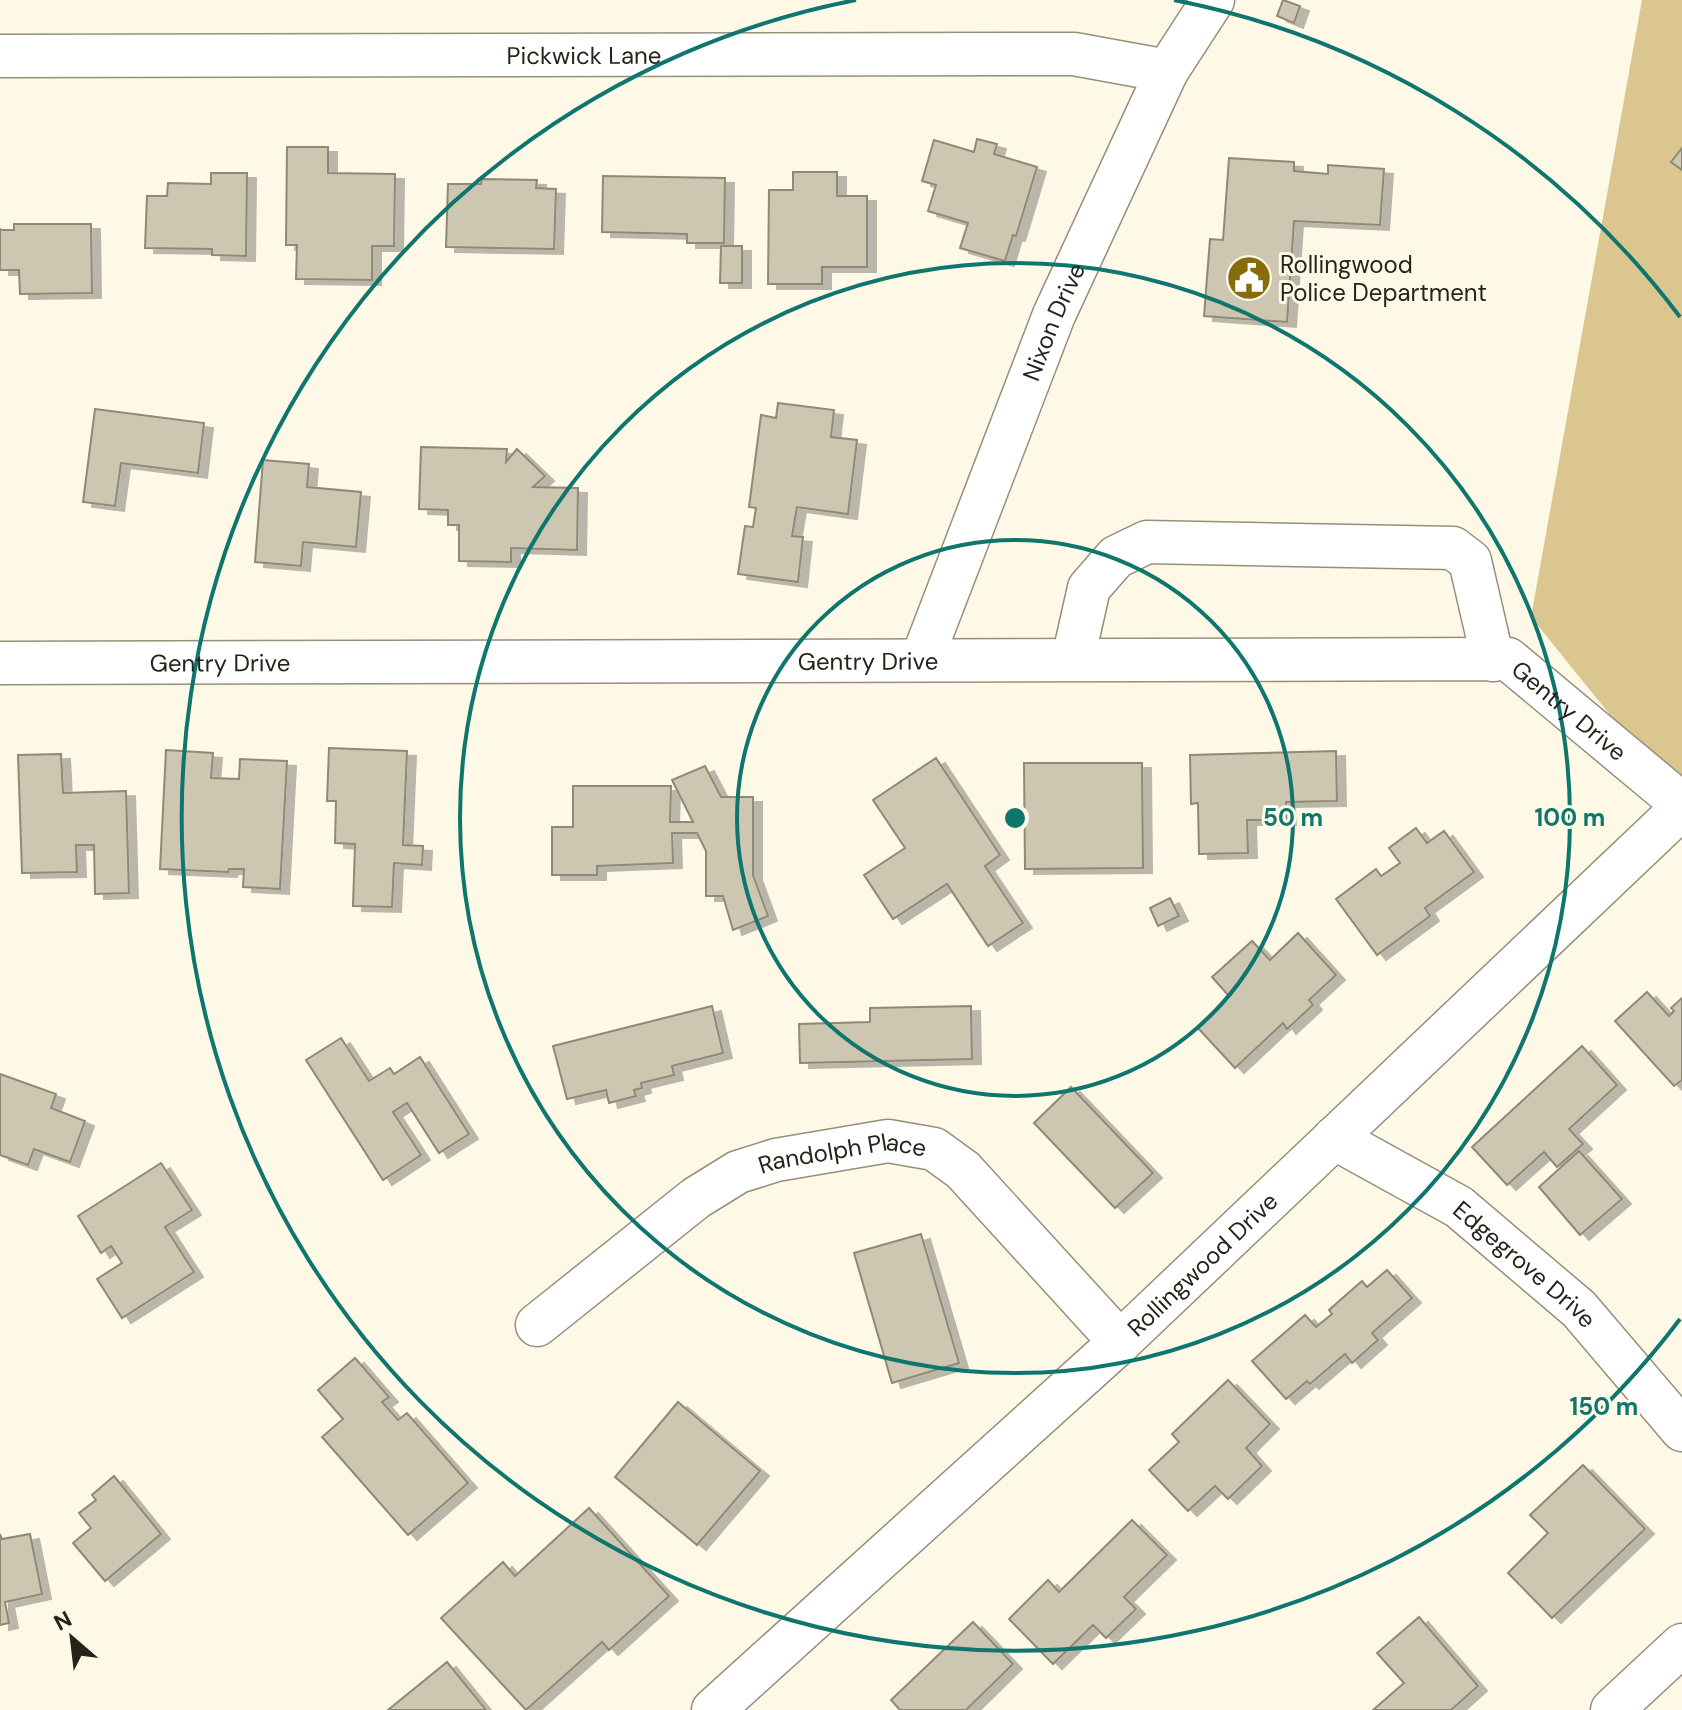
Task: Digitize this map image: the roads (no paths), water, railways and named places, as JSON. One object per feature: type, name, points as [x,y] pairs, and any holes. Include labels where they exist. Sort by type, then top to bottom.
[{"type":"street","name":"Nixon Drive","points":[[922,659],[1054,315],[1167,71],[1213,0]]},
{"type":"street","name":"Pickwick Lane","points":[[0,56],[1074,54],[1167,71]]},
{"type":"street","points":[[1073,659],[1089,588],[1116,557],[1147,542],[1453,548],[1470,561],[1493,660]]},
{"type":"street","name":"Gentry Drive","points":[[0,663],[1508,659],[1682,806]]},
{"type":"street","name":"Rollingwood Drive","points":[[713,1710],[1120,1342],[1682,806]]},
{"type":"street","name":"Edgegrove Drive","points":[[1334,1138],[1459,1207],[1579,1309],[1682,1430]]},
{"type":"street","name":"Randolph Place","points":[[537,1325],[696,1198],[738,1172],[776,1160],[888,1141],[934,1149],[963,1170],[1120,1342]]},
{"type":"street","points":[[1612,1710],[1682,1645]]},
{"type":"place","name":"Rollingwood Police Department","points":[[1249,278]]}]
